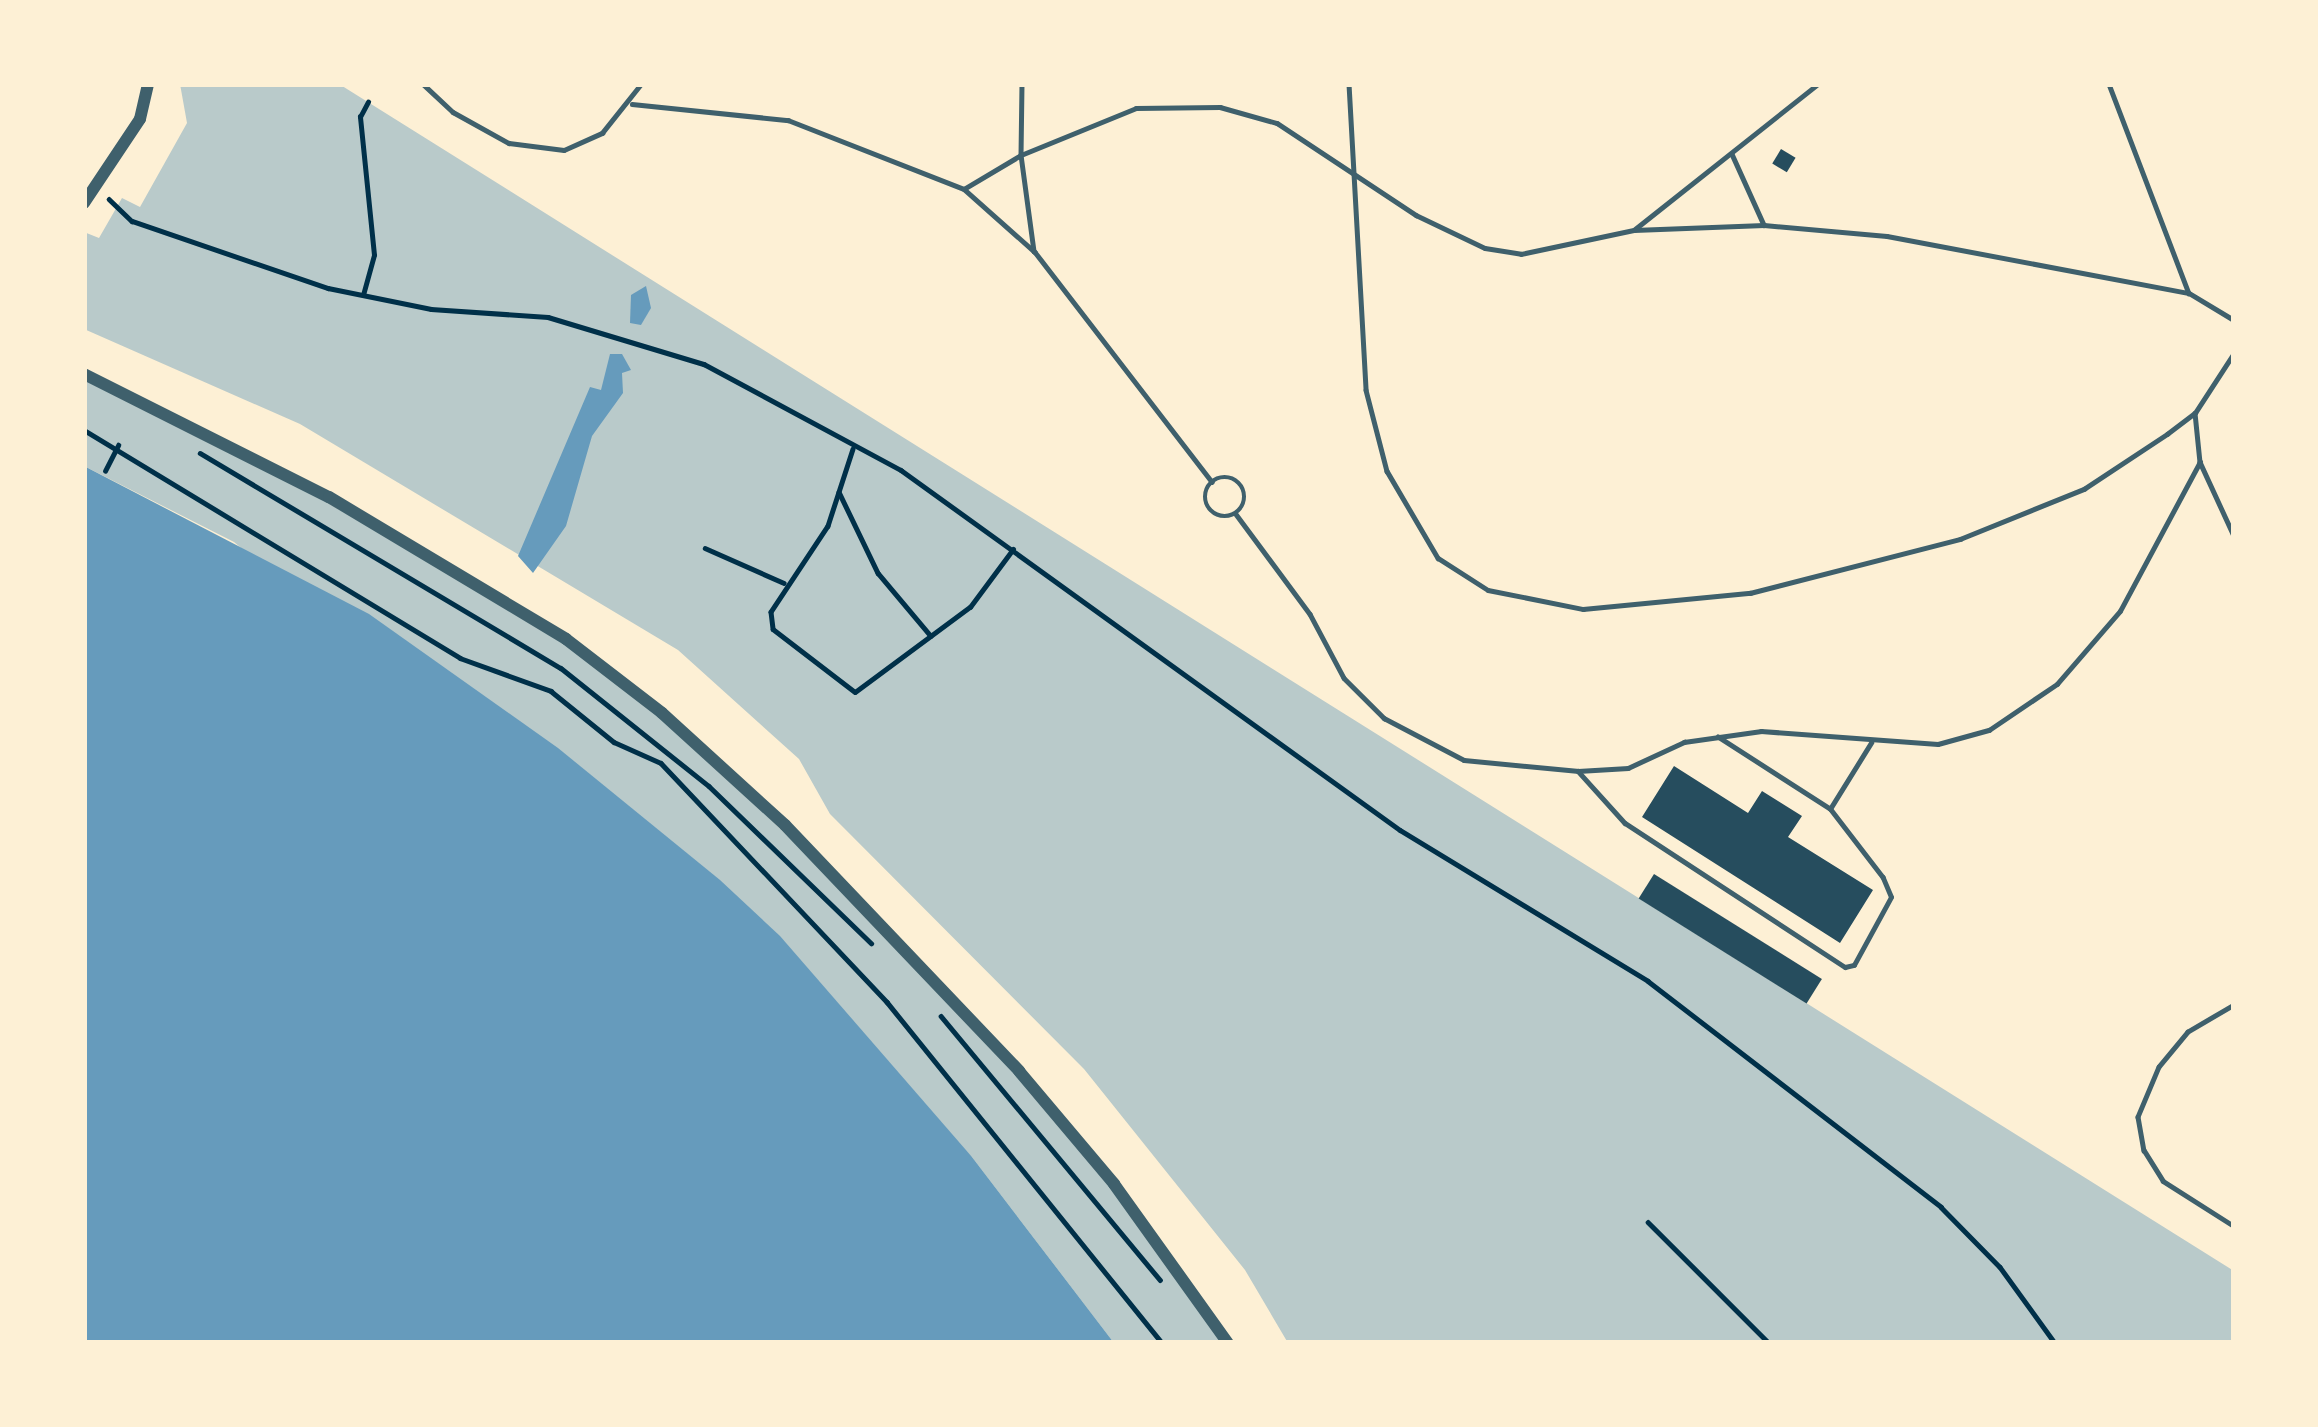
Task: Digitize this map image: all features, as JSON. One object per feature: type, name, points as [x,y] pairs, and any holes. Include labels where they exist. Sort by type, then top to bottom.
[{"type":"street","points":[[84,203],[140,118],[148,84]]},
{"type":"street","points":[[84,374],[349,509],[566,639],[662,713],[800,839],[1019,1071],[1114,1184],[1228,1343]]},
{"type":"lane","points":[[423,84],[453,112],[535,149],[564,149],[602,133],[632,104],[641,84]]},
{"type":"lane","points":[[1022,84],[1021,155],[1035,252]]},
{"type":"lane","points":[[1349,84],[1358,170],[1366,391],[1387,471],[1438,558],[1488,590],[1583,609],[1750,592],[1845,573],[1960,539],[2084,489],[2195,413],[2234,353]]},
{"type":"lane","points":[[1634,230],[1818,84]]},
{"type":"lane","points":[[2109,84],[2188,293]]},
{"type":"lane","points":[[632,104],[788,120],[964,190],[1035,252],[1212,482]]},
{"type":"lane","points":[[964,190],[1021,155],[1136,108],[1188,104],[1277,123],[1358,170],[1416,215],[1485,248],[1521,254],[1634,230],[1764,225],[1992,252],[2188,293],[2234,320]]},
{"type":"lane","points":[[1732,154],[1764,225]]},
{"type":"lane","points":[[2195,413],[2200,462],[2234,536]]},
{"type":"lane","points":[[1236,514],[1211,512],[1205,494],[1212,482],[1230,478],[1241,485],[1236,514],[1310,614],[1344,678],[1384,718],[1464,760],[1578,771],[1628,768],[1684,742],[1761,731],[1871,743],[1938,744],[1989,730],[2057,684],[2137,585],[2200,462]]},
{"type":"lane","points":[[1578,771],[1625,823],[1845,967],[1854,965],[1892,897],[1830,809],[1718,737]]},
{"type":"lane","points":[[1830,809],[1871,743]]},
{"type":"lane","points":[[2234,1005],[2188,1032],[2159,1066],[2138,1117],[2144,1150],[2164,1181],[2234,1226]]},
{"type":"path","points":[[363,295],[374,255],[360,117],[368,102]]},
{"type":"path","points":[[113,201],[132,221],[363,295],[548,317],[704,364],[785,404],[853,449],[901,470],[1400,830],[1648,981],[1941,1207],[2000,1267],[2055,1343]]},
{"type":"path","points":[[84,430],[118,445],[460,658],[550,691],[614,742],[661,763],[887,1002],[1162,1343]]},
{"type":"path","points":[[105,471],[118,445]]},
{"type":"path","points":[[190,448],[561,668],[709,786],[879,951]]},
{"type":"path","points":[[853,449],[828,526],[784,583],[771,612],[773,629],[855,692],[970,607],[1013,549]]},
{"type":"path","points":[[839,492],[878,573],[931,636]]},
{"type":"path","points":[[706,548],[784,583]]},
{"type":"path","points":[[927,1000],[1161,1281]]},
{"type":"path","points":[[1648,1222],[1769,1343]]},
{"type":"shaded area","points":[[180,84],[339,84],[2234,1271],[2234,1343],[1288,1343],[1245,1270],[1084,1069],[830,814],[799,759],[678,650],[300,424],[84,329],[84,232],[99,238],[122,198],[140,207],[187,123]]},
{"type":"shaded area","points":[[84,374],[205,433],[566,639],[662,713],[947,992],[1114,1184],[1228,1343],[1114,1343],[972,1157],[234,542],[84,466]]},
{"type":"water","points":[[646,286],[651,308],[641,325],[630,323],[631,295]]},
{"type":"water","points":[[610,354],[622,354],[631,370],[622,373],[623,393],[592,436],[566,526],[533,573],[518,556],[590,387],[601,390]]},
{"type":"water","points":[[84,466],[369,614],[558,748],[720,880],[780,936],[972,1157],[1114,1343],[84,1343]]},
{"type":"building","points":[[1781,149],[1796,158],[1787,172],[1772,164]]},
{"type":"building","points":[[1674,766],[1748,813],[1762,791],[1802,816],[1788,837],[1873,890],[1840,943],[1642,817]]},
{"type":"building","points":[[1654,874],[1822,979],[1807,1004],[1639,899]]}]
